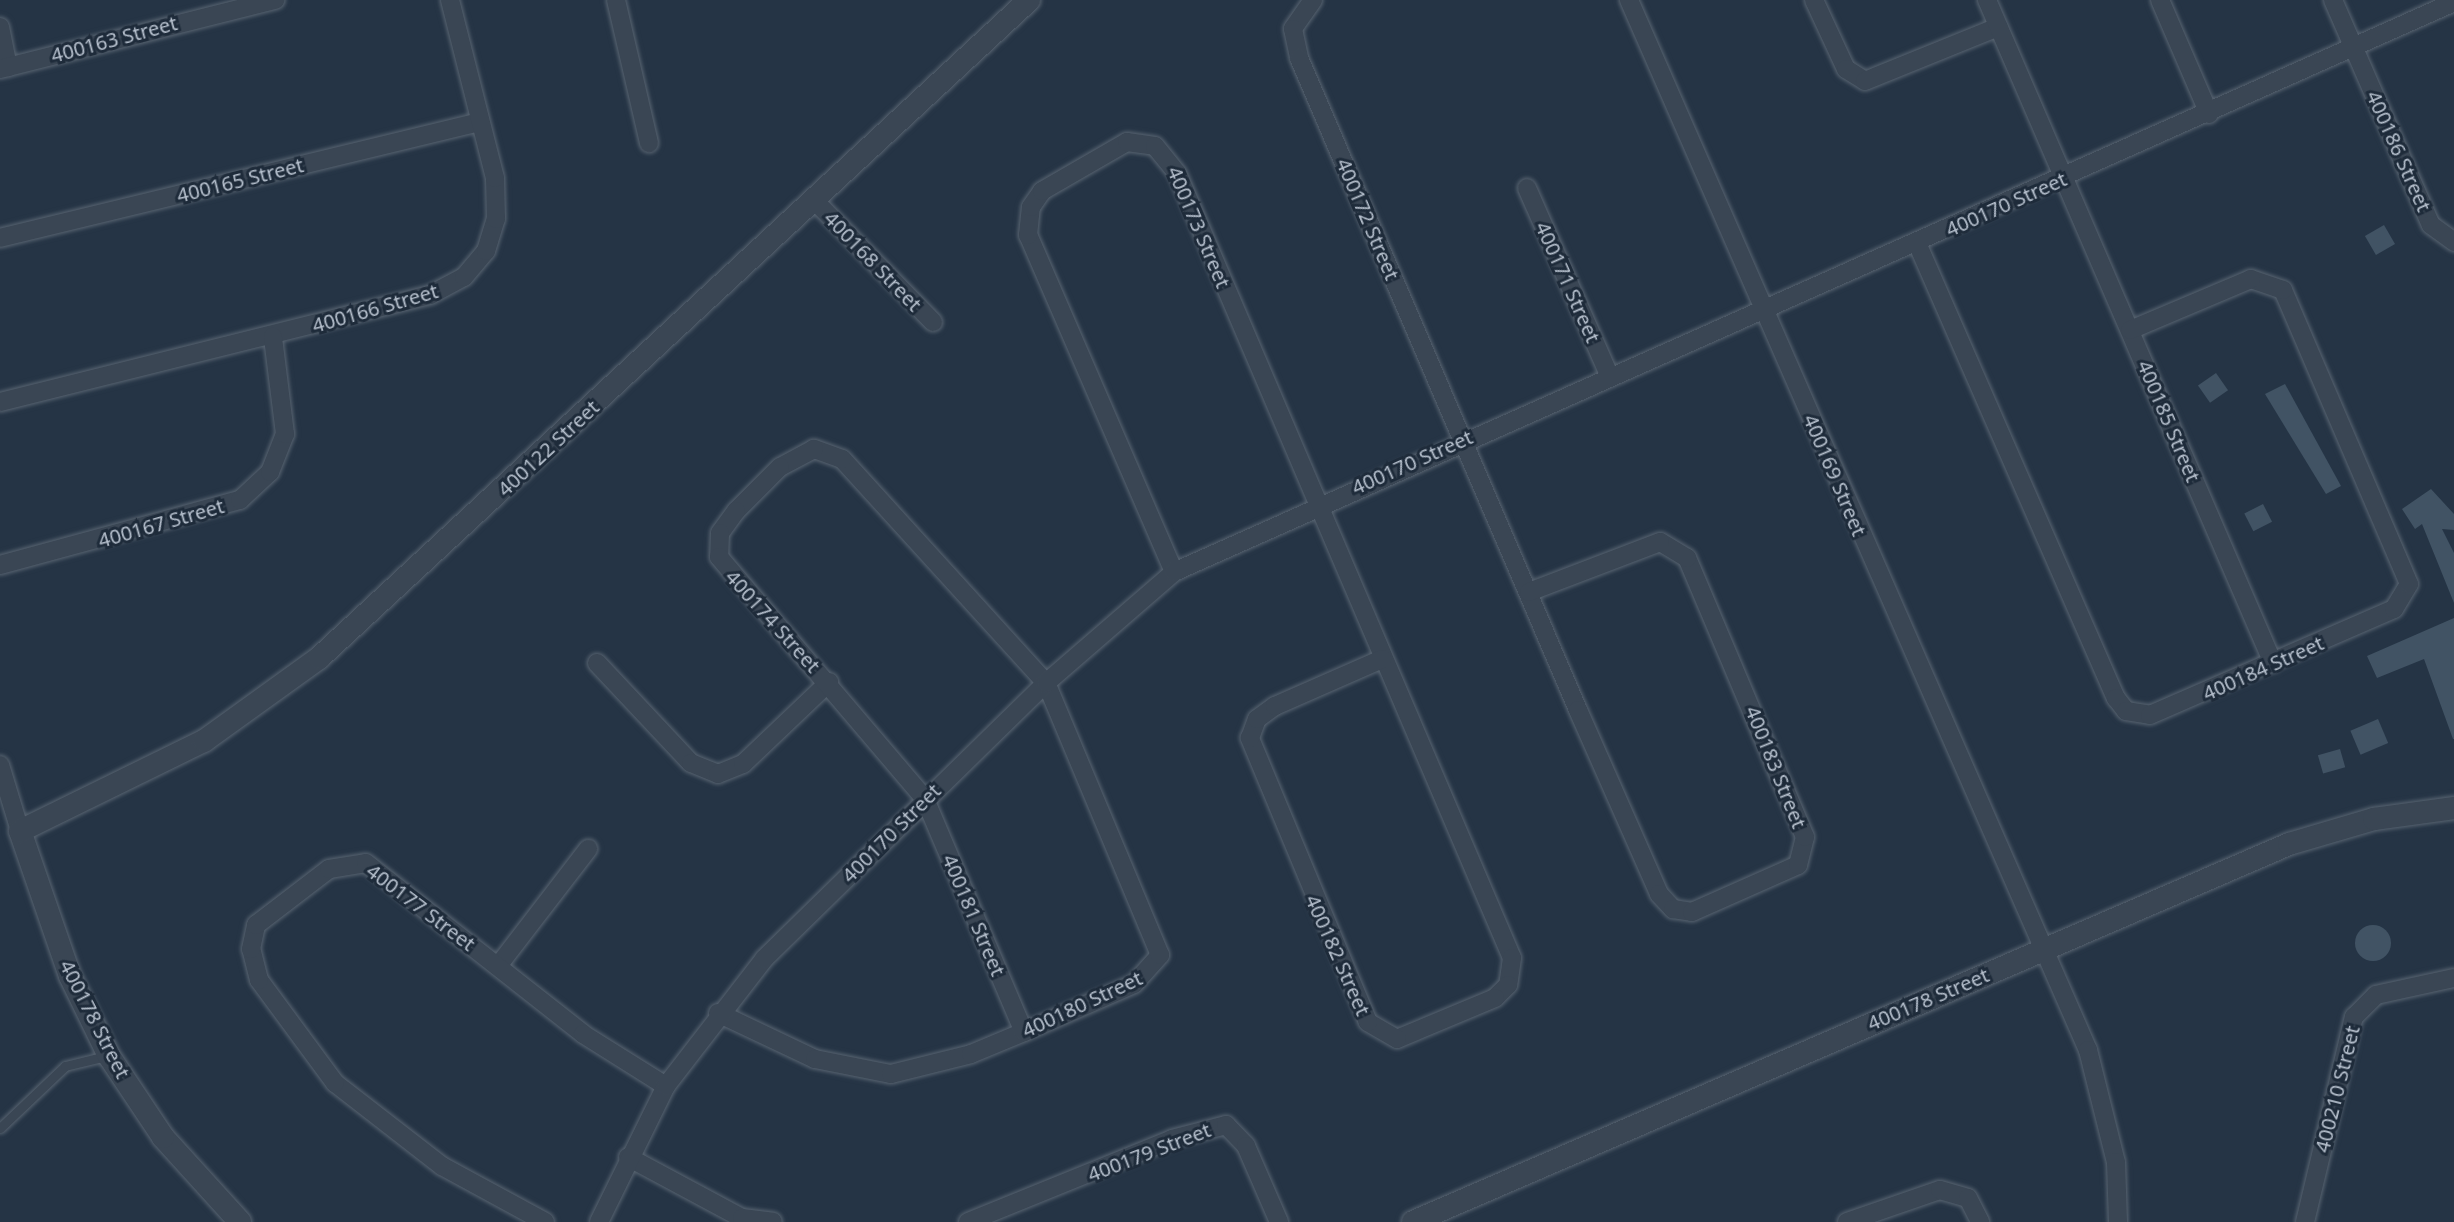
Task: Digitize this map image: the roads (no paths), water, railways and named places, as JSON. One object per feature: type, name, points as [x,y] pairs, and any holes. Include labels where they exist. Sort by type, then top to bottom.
[{"type":"street","points":[[187,20],[188,0]]},
{"type":"street","name":"400163 Street","points":[[4,68],[275,0]]},
{"type":"street","name":"400166 Street","points":[[0,402],[273,337],[430,295],[464,277],[486,251],[496,219],[495,178],[450,0]]},
{"type":"street","points":[[616,0],[649,143]]},
{"type":"street","name":"400122 Street","points":[[20,831],[204,741],[319,658],[1029,0]]},
{"type":"street","name":"400172 Street","points":[[1313,0],[1293,29],[1299,58],[1463,440]]},
{"type":"street","name":"400169 Street","points":[[1629,0],[2094,1072],[2116,1162],[2118,1222]]},
{"type":"street","points":[[1814,0],[1846,69],[1865,81],[1998,27]]},
{"type":"street","name":"400185 Street","points":[[1987,0],[2273,663]]},
{"type":"street","points":[[2160,0],[2209,114]]},
{"type":"street","name":"400186 Street","points":[[2333,0],[2431,225],[2454,242]]},
{"type":"street","name":"400170 Street","points":[[599,1222],[628,1157],[666,1086],[718,1013],[925,799],[1046,683],[1174,572],[1316,504],[2064,179],[2454,2]]},
{"type":"street","points":[[0,27],[4,68]]},
{"type":"street","name":"400165 Street","points":[[0,238],[480,122]]},
{"type":"street","name":"400173 Street","points":[[1174,572],[1028,235],[1031,207],[1042,191],[1095,155],[1141,141],[1169,158],[1316,504]]},
{"type":"street","name":"400171 Street","points":[[1527,188],[1610,377]]},
{"type":"street","name":"400168 Street","points":[[813,199],[933,322]]},
{"type":"street","name":"400184 Street","points":[[1917,243],[2126,711],[2150,715],[2394,609],[2409,584],[2283,290],[2266,279],[2130,330]]},
{"type":"street","name":"400167 Street","points":[[0,565],[240,500],[270,472],[285,434],[273,337]]},
{"type":"street","name":"400183 Street","points":[[1463,440],[1529,592],[1665,903],[1682,912],[1705,909],[1798,865],[1805,837],[1687,558],[1660,542],[1529,592]]},
{"type":"street","name":"400174 Street","points":[[925,799],[829,682],[724,566],[717,547],[756,488],[814,449],[842,459],[1046,683]]},
{"type":"street","name":"400182 Street","points":[[1316,504],[1514,966],[1495,998],[1397,1039],[1368,1022],[1250,751],[1251,727],[1266,712],[1382,659]]},
{"type":"street","points":[[597,663],[691,763],[718,774],[743,764],[829,682]]},
{"type":"street","name":"400180 Street","points":[[718,1013],[859,1072],[938,1065],[1134,984],[1160,955],[1046,683]]},
{"type":"street","points":[[0,765],[20,831]]},
{"type":"street","name":"400181 Street","points":[[925,799],[1024,1032]]},
{"type":"street","name":"400178 Street","points":[[1413,1222],[2289,844],[2374,819],[2454,808]]},
{"type":"street","name":"400178 Street","points":[[20,831],[70,976],[109,1056],[163,1137],[240,1222]]},
{"type":"street","points":[[498,966],[588,849]]},
{"type":"street","name":"400177 Street","points":[[545,1222],[442,1166],[335,1083],[266,992],[252,937],[293,893],[358,861],[583,1034],[666,1086]]},
{"type":"street","name":"400210 Street","points":[[2305,1222],[2354,1017],[2386,991],[2454,978]]},
{"type":"street","name":"400179 Street","points":[[968,1222],[1172,1139],[1226,1125],[1246,1146],[1279,1222]]},
{"type":"street","points":[[628,1157],[742,1218],[773,1222]]},
{"type":"street","points":[[1847,1222],[1940,1190],[1968,1198],[1980,1222]]},
{"type":"lane","points":[[0,1128],[65,1066],[109,1056]]}]
